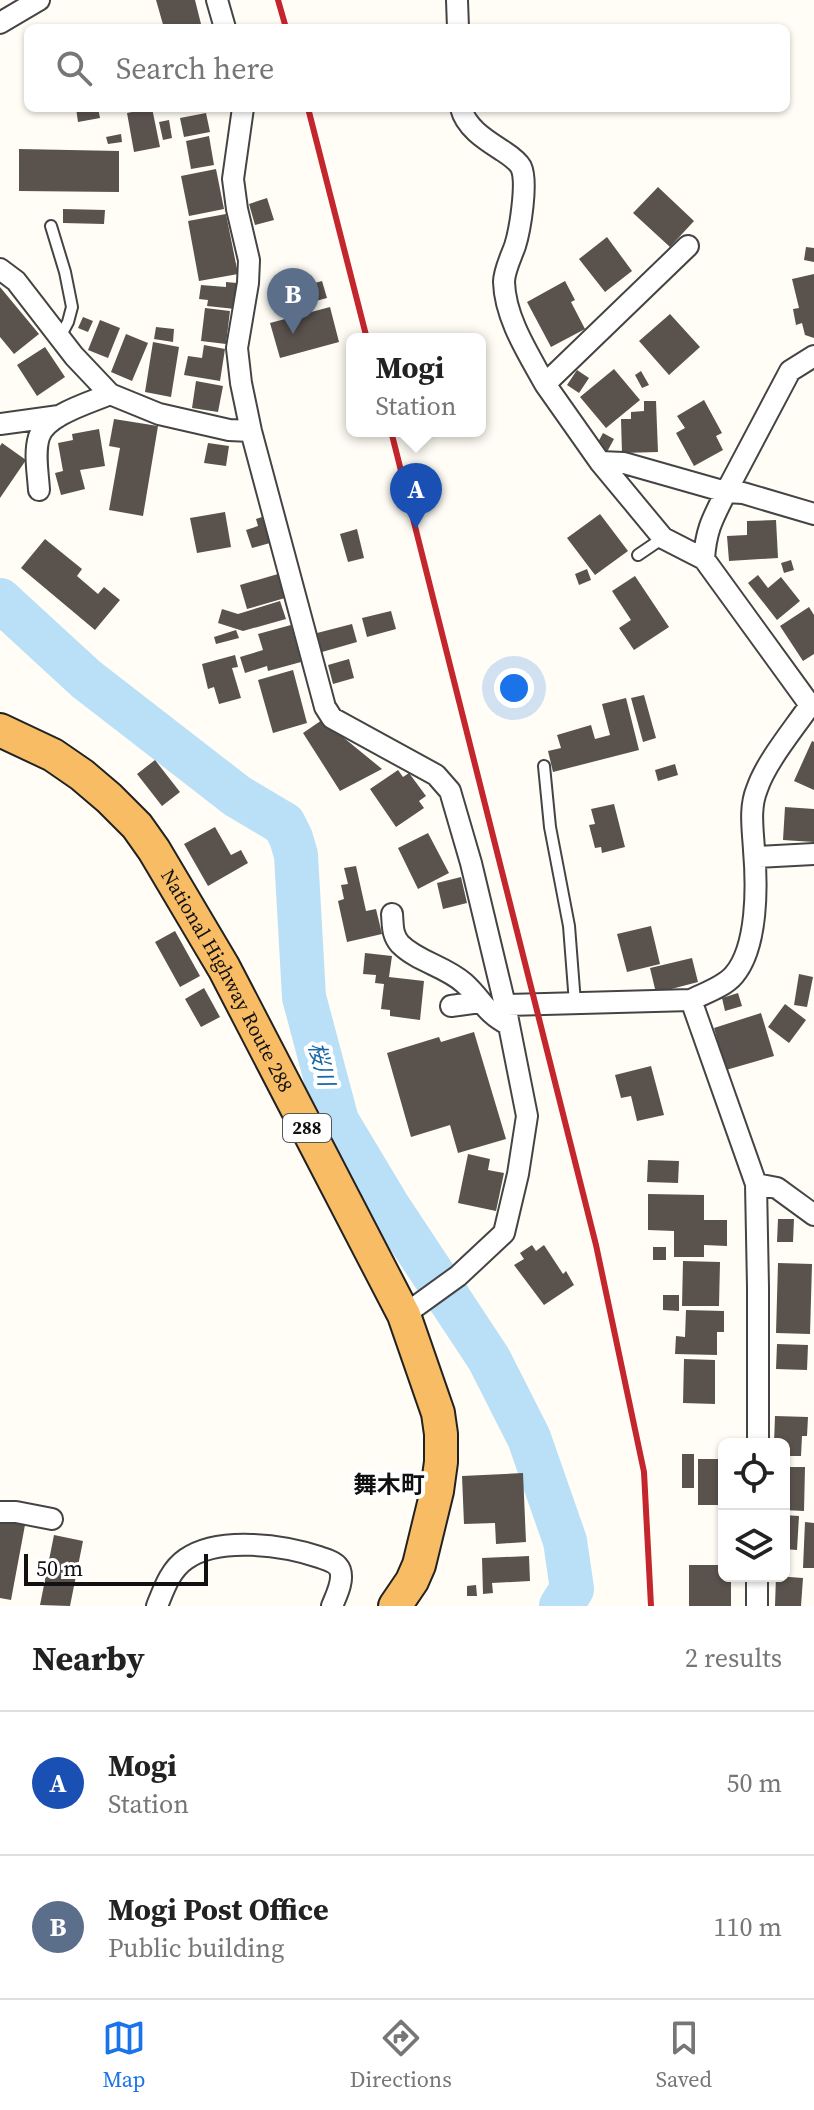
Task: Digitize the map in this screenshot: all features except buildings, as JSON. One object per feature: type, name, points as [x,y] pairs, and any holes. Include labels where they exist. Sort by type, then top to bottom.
[{"type":"highway","name":"National Highway Route 288","points":[[0,730],[53,755],[82,775],[137,826],[224,968],[416,1307],[438,1413],[441,1462],[419,1565],[395,1606]]},
{"type":"street","points":[[0,23],[39,0]]},
{"type":"street","points":[[217,0],[224,24]]},
{"type":"street","points":[[457,0],[458,24]]},
{"type":"street","points":[[242,112],[233,179],[249,260],[237,348],[241,383],[325,707],[332,718],[436,775],[450,791],[471,863],[527,1116],[504,1233],[458,1276],[416,1307]]},
{"type":"street","points":[[392,914],[393,934],[398,942],[413,955],[463,982],[489,1012],[507,1015],[575,1003],[691,1000],[732,977],[742,961],[755,923],[752,817],[756,790],[766,770],[812,705],[704,559],[663,538],[600,462],[545,384],[511,315],[504,280],[520,229],[522,168],[472,128],[462,112]]},
{"type":"street","points":[[545,384],[688,246]]},
{"type":"street","points":[[0,269],[16,281],[110,394],[159,414],[229,430],[251,431]]},
{"type":"street","points":[[704,559],[706,534],[790,371],[814,356]]},
{"type":"street","points":[[0,424],[60,415],[110,394]]},
{"type":"street","points":[[39,490],[38,440],[43,428],[60,415]]},
{"type":"street","points":[[600,462],[624,463],[814,514]]},
{"type":"street","points":[[755,857],[814,854]]},
{"type":"street","points":[[691,1000],[756,1184],[758,1438]]},
{"type":"street","points":[[451,1006],[480,1002]]},
{"type":"street","points":[[756,1184],[777,1188],[814,1215]]},
{"type":"street","points":[[0,1512],[52,1519]]},
{"type":"street","points":[[157,1606],[170,1575],[186,1559],[212,1548],[255,1546],[296,1550],[331,1561],[340,1570],[341,1580],[332,1606]]},
{"type":"street","points":[[757,1582],[757,1606]]},
{"type":"lane","points":[[51,226],[72,307],[60,337]]},
{"type":"lane","points":[[638,555],[663,538]]},
{"type":"lane","points":[[544,766],[550,827],[569,926],[575,1003]]},
{"type":"waterway","name":"桜川","points":[[0,600],[86,679],[237,796],[284,824],[296,855],[304,997],[337,1121],[388,1206],[489,1359],[529,1438],[565,1541],[572,1589],[561,1606]]},
{"type":"railway","points":[[278,0],[285,24]]},
{"type":"railway","points":[[309,112],[365,333]]},
{"type":"railway","points":[[393,437],[596,1245],[644,1472],[651,1606]]},
{"type":"place","name":"Mogi Post Office","points":[[293,334]]},
{"type":"place","name":"Mogi","points":[[416,529]]},
{"type":"district","name":"舞木町","points":[[389,1485]]}]
